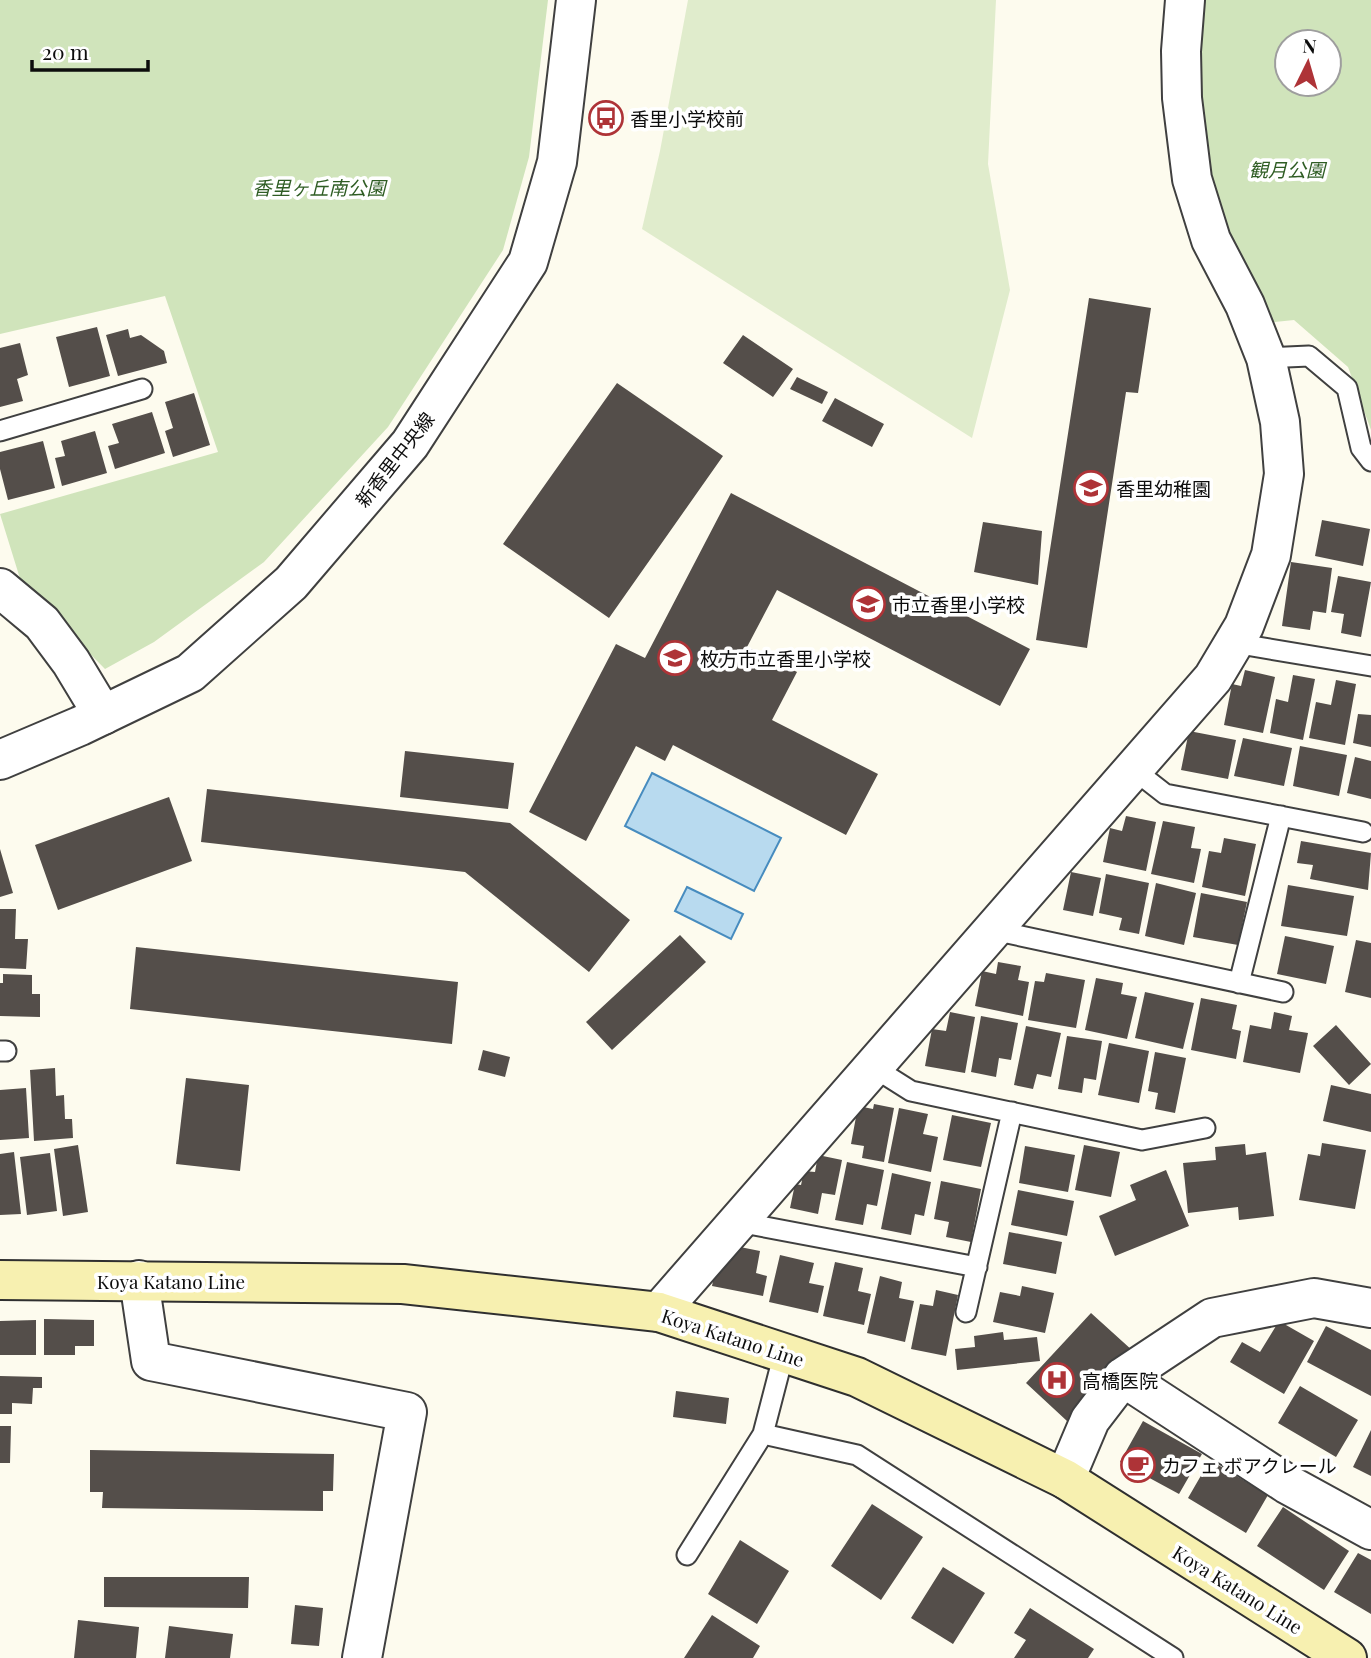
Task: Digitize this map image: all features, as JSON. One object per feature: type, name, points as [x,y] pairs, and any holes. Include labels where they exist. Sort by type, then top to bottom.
[{"type":"main road","name":"Koya Katano Line","points":[[0,1280],[403,1284],[659,1312],[857,1377],[1065,1479],[1347,1658]]},
{"type":"street","name":"新香里中央線","points":[[0,760],[190,673],[291,583],[410,444],[528,262],[556,162],[576,0]]},
{"type":"street","points":[[659,1312],[1213,678],[1244,626],[1271,555],[1284,474],[1280,422],[1266,358],[1245,305],[1211,240],[1192,179],[1182,98],[1181,51],[1185,0]]},
{"type":"street","points":[[0,587],[42,624],[71,662],[103,715]]},
{"type":"street","points":[[139,1280],[151,1361],[407,1412],[362,1658]]},
{"type":"street","points":[[1065,1479],[1090,1420],[1124,1377],[1212,1318],[1314,1298],[1371,1308]]},
{"type":"street","points":[[1124,1377],[1287,1484],[1371,1530]]},
{"type":"lane","points":[[1266,358],[1310,356],[1346,388],[1362,449],[1371,461]]},
{"type":"lane","points":[[0,431],[142,389]]},
{"type":"lane","points":[[1234,643],[1371,666]]},
{"type":"lane","points":[[1133,769],[1166,794],[1363,832]]},
{"type":"lane","points":[[1239,983],[1281,816]]},
{"type":"lane","points":[[993,930],[1283,992]]},
{"type":"lane","points":[[873,1067],[911,1091],[1142,1140],[1205,1128]]},
{"type":"lane","points":[[966,1312],[1012,1112]]},
{"type":"lane","points":[[738,1222],[977,1267]]},
{"type":"lane","points":[[687,1555],[762,1434],[784,1353]]},
{"type":"lane","points":[[762,1434],[857,1455],[1173,1658]]},
{"type":"green space","name":"香里ヶ丘南公園","points":[[0,0],[548,0],[529,157],[503,250],[388,427],[264,562],[154,642],[105,669],[22,585],[0,514],[218,452],[165,296],[0,334]]},
{"type":"green space","points":[[688,0],[996,0],[988,164],[1010,290],[972,438],[642,229],[660,151]]},
{"type":"green space","name":"観月公園","points":[[1196,0],[1371,0],[1371,430],[1348,367],[1294,320],[1264,323],[1202,177]]},
{"type":"water","points":[[652,773],[781,838],[754,891],[625,826]]},
{"type":"water","points":[[687,887],[743,914],[731,939],[675,911]]},
{"type":"building","points":[[1089,298],[1151,308],[1138,393],[1126,392],[1087,648],[1036,640]]},
{"type":"building","points":[[97,327],[110,376],[69,387],[56,337]]},
{"type":"building","points":[[128,329],[130,338],[141,335],[164,351],[167,363],[118,376],[106,335]]},
{"type":"building","points":[[743,335],[793,369],[773,397],[723,363]]},
{"type":"building","points":[[20,343],[28,375],[17,379],[23,401],[0,407],[0,348]]},
{"type":"building","points":[[797,377],[828,392],[822,404],[790,389]]},
{"type":"building","points":[[617,383],[723,456],[609,618],[503,544]]},
{"type":"building","points":[[194,393],[210,445],[173,457],[165,431],[173,428],[165,402]]},
{"type":"building","points":[[835,398],[884,424],[872,447],[822,421]]},
{"type":"building","points":[[152,412],[165,453],[115,469],[108,446],[119,443],[112,424]]},
{"type":"building","points":[[95,431],[107,473],[62,486],[55,458],[65,456],[61,441]]},
{"type":"building","points":[[43,441],[55,488],[8,500],[0,469],[0,452]]},
{"type":"building","points":[[731,493],[1030,649],[1000,706],[777,590],[747,647],[797,672],[772,720],[878,774],[846,835],[673,745],[665,761],[636,746],[586,841],[529,812],[616,644],[645,658]]},
{"type":"building","points":[[1322,520],[1370,529],[1363,566],[1315,556]]},
{"type":"building","points":[[983,522],[1042,531],[1038,585],[974,572]]},
{"type":"building","points":[[1291,562],[1332,568],[1326,613],[1313,611],[1310,630],[1282,626]]},
{"type":"building","points":[[1338,576],[1371,582],[1361,637],[1341,633],[1344,614],[1331,612]]},
{"type":"building","points":[[1245,670],[1275,677],[1263,733],[1224,725],[1232,684],[1241,686]]},
{"type":"building","points":[[1293,675],[1315,679],[1303,740],[1270,733],[1276,699],[1288,702]]},
{"type":"building","points":[[1336,680],[1356,684],[1345,745],[1309,738],[1316,702],[1331,705]]},
{"type":"building","points":[[1358,714],[1371,715],[1371,747],[1353,743]]},
{"type":"building","points":[[1189,731],[1236,740],[1228,779],[1181,770]]},
{"type":"building","points":[[1243,738],[1292,748],[1284,786],[1234,776]]},
{"type":"building","points":[[1300,746],[1347,755],[1339,796],[1293,786]]},
{"type":"building","points":[[405,751],[514,763],[508,809],[400,797]]},
{"type":"building","points":[[1355,757],[1371,761],[1371,799],[1347,793]]},
{"type":"building","points":[[207,789],[510,823],[630,920],[589,972],[465,872],[201,842]]},
{"type":"building","points":[[169,797],[192,861],[58,910],[35,845]]},
{"type":"building","points":[[1126,816],[1156,822],[1146,871],[1103,862],[1110,828],[1122,831]]},
{"type":"building","points":[[1163,821],[1195,827],[1191,848],[1201,849],[1194,883],[1151,874]]},
{"type":"building","points":[[1224,838],[1256,844],[1245,896],[1202,887],[1209,851],[1221,853]]},
{"type":"building","points":[[1301,841],[1371,853],[1368,890],[1310,879],[1313,865],[1297,863]]},
{"type":"building","points":[[0,849],[13,893],[0,897]]},
{"type":"building","points":[[1071,872],[1101,878],[1093,916],[1063,910]]},
{"type":"building","points":[[1106,874],[1149,883],[1139,934],[1119,930],[1122,918],[1099,913]]},
{"type":"building","points":[[1156,883],[1196,893],[1184,945],[1145,936]]},
{"type":"building","points":[[1288,885],[1354,896],[1347,936],[1281,926]]},
{"type":"building","points":[[1201,893],[1247,902],[1238,945],[1193,937]]},
{"type":"building","points":[[0,909],[16,909],[15,939],[28,939],[26,969],[0,968]]},
{"type":"building","points":[[680,935],[706,962],[612,1050],[586,1022]]},
{"type":"building","points":[[1285,936],[1334,946],[1326,984],[1277,974]]},
{"type":"building","points":[[1356,940],[1371,943],[1371,998],[1345,992]]},
{"type":"building","points":[[136,947],[458,982],[452,1044],[130,1009]]},
{"type":"building","points":[[998,962],[1021,966],[1018,980],[1029,982],[1023,1016],[975,1006],[982,971],[996,974]]},
{"type":"building","points":[[1046,973],[1085,980],[1076,1028],[1028,1020],[1035,981],[1044,982]]},
{"type":"building","points":[[3,974],[32,975],[32,994],[40,994],[40,1017],[0,1016],[0,983],[3,983]]},
{"type":"building","points":[[1096,978],[1123,983],[1121,994],[1137,997],[1127,1039],[1085,1030]]},
{"type":"building","points":[[1145,992],[1194,1003],[1183,1049],[1135,1038]]},
{"type":"building","points":[[1201,998],[1237,1005],[1232,1029],[1241,1031],[1236,1059],[1191,1050]]},
{"type":"building","points":[[950,1012],[975,1017],[965,1073],[925,1066],[932,1029],[946,1031]]},
{"type":"building","points":[[1274,1012],[1292,1016],[1289,1030],[1308,1033],[1300,1073],[1243,1062],[1250,1025],[1271,1029]]},
{"type":"building","points":[[981,1016],[1018,1023],[1011,1060],[999,1058],[996,1077],[971,1072]]},
{"type":"building","points":[[1336,1025],[1371,1064],[1349,1085],[1313,1046]]},
{"type":"building","points":[[1026,1026],[1061,1033],[1051,1077],[1037,1074],[1033,1089],[1014,1085]]},
{"type":"building","points":[[1067,1036],[1102,1041],[1096,1080],[1084,1078],[1082,1093],[1058,1089]]},
{"type":"building","points":[[1109,1043],[1149,1051],[1139,1103],[1098,1095]]},
{"type":"building","points":[[483,1050],[510,1057],[505,1077],[478,1070]]},
{"type":"building","points":[[1155,1052],[1186,1058],[1175,1113],[1155,1109],[1158,1093],[1148,1091]]},
{"type":"building","points":[[55,1068],[56,1096],[64,1095],[65,1119],[72,1119],[73,1138],[34,1141],[30,1070]]},
{"type":"building","points":[[186,1078],[249,1085],[240,1171],[176,1164]]},
{"type":"building","points":[[1331,1085],[1371,1094],[1371,1132],[1323,1121]]},
{"type":"building","points":[[26,1088],[29,1138],[0,1140],[0,1090]]},
{"type":"building","points":[[874,1104],[894,1108],[884,1162],[862,1158],[864,1146],[851,1144],[858,1106],[873,1109]]},
{"type":"building","points":[[899,1108],[928,1114],[923,1134],[938,1137],[931,1172],[888,1163]]},
{"type":"building","points":[[952,1115],[991,1123],[981,1167],[943,1160]]},
{"type":"building","points":[[1322,1143],[1366,1150],[1355,1209],[1299,1200],[1308,1154],[1320,1156]]},
{"type":"building","points":[[1245,1144],[1246,1155],[1266,1152],[1274,1216],[1239,1220],[1238,1207],[1188,1213],[1183,1163],[1216,1160],[1215,1147]]},
{"type":"building","points":[[78,1145],[88,1212],[63,1216],[54,1149]]},
{"type":"building","points":[[1084,1145],[1120,1152],[1111,1197],[1075,1190]]},
{"type":"building","points":[[1025,1146],[1075,1155],[1068,1192],[1019,1183]]},
{"type":"building","points":[[14,1152],[21,1214],[0,1215],[0,1154]]},
{"type":"building","points":[[50,1153],[57,1211],[27,1215],[20,1157]]},
{"type":"building","points":[[818,1155],[842,1160],[835,1195],[822,1193],[818,1214],[790,1208],[795,1184],[801,1185],[804,1171],[815,1172]]},
{"type":"building","points":[[847,1162],[884,1170],[877,1206],[867,1204],[863,1225],[835,1220]]},
{"type":"building","points":[[1166,1170],[1189,1226],[1115,1256],[1099,1216],[1136,1200],[1130,1185]]},
{"type":"building","points":[[892,1173],[931,1182],[924,1216],[915,1214],[911,1235],[881,1229]]},
{"type":"building","points":[[941,1181],[981,1189],[971,1242],[946,1237],[949,1222],[934,1219]]},
{"type":"building","points":[[1018,1190],[1074,1201],[1067,1236],[1011,1225]]},
{"type":"building","points":[[1009,1232],[1062,1242],[1056,1274],[1003,1264]]},
{"type":"building","points":[[740,1247],[760,1251],[756,1273],[767,1276],[763,1296],[712,1286],[714,1276]]},
{"type":"building","points":[[780,1255],[814,1263],[809,1283],[824,1286],[818,1313],[769,1302]]},
{"type":"building","points":[[835,1262],[863,1268],[858,1291],[871,1294],[864,1325],[823,1316]]},
{"type":"building","points":[[880,1276],[902,1282],[899,1298],[914,1301],[905,1342],[867,1333]]},
{"type":"building","points":[[1022,1286],[1054,1293],[1045,1333],[993,1322],[1000,1292],[1020,1296]]},
{"type":"building","points":[[936,1290],[958,1295],[946,1356],[911,1349],[920,1304],[933,1306]]},
{"type":"building","points":[[1091,1313],[1133,1351],[1067,1421],[1026,1383]]},
{"type":"building","points":[[44,1319],[94,1320],[94,1346],[75,1346],[75,1355],[44,1355]]},
{"type":"building","points":[[36,1320],[36,1355],[0,1355],[0,1321]]},
{"type":"building","points":[[1279,1321],[1314,1341],[1284,1394],[1230,1362],[1242,1342],[1260,1352]]},
{"type":"building","points":[[1326,1326],[1371,1350],[1371,1396],[1307,1362]]},
{"type":"building","points":[[1003,1332],[1004,1340],[1037,1337],[1040,1361],[957,1370],[955,1349],[975,1347],[974,1336]]},
{"type":"building","points":[[0,1376],[42,1377],[42,1388],[33,1388],[32,1404],[12,1403],[12,1414],[0,1414]]},
{"type":"building","points":[[1300,1386],[1358,1420],[1336,1457],[1278,1423]]},
{"type":"building","points":[[676,1391],[729,1398],[726,1424],[673,1417]]},
{"type":"building","points":[[1143,1421],[1202,1454],[1179,1494],[1120,1462]]},
{"type":"building","points":[[0,1426],[11,1426],[10,1463],[0,1463]]},
{"type":"building","points":[[1371,1430],[1371,1476],[1353,1467]]},
{"type":"building","points":[[90,1450],[334,1454],[333,1491],[323,1491],[323,1511],[102,1508],[103,1492],[90,1492]]},
{"type":"building","points":[[1210,1460],[1268,1495],[1246,1533],[1188,1498]]},
{"type":"building","points":[[872,1504],[923,1537],[881,1600],[831,1566]]},
{"type":"building","points":[[1283,1507],[1349,1551],[1324,1590],[1257,1546]]},
{"type":"building","points":[[740,1540],[789,1571],[757,1624],[708,1594]]},
{"type":"building","points":[[1358,1553],[1371,1560],[1371,1614],[1334,1592]]},
{"type":"building","points":[[943,1567],[985,1593],[953,1644],[911,1618]]},
{"type":"building","points":[[104,1577],[249,1577],[248,1608],[104,1607]]},
{"type":"building","points":[[295,1605],[323,1608],[319,1646],[291,1644]]},
{"type":"building","points":[[1030,1608],[1094,1649],[1088,1658],[1014,1658],[1026,1640],[1014,1633]]},
{"type":"building","points":[[712,1615],[760,1646],[753,1658],[684,1658]]},
{"type":"building","points":[[78,1620],[139,1627],[136,1658],[74,1658]]},
{"type":"building","points":[[169,1626],[233,1634],[230,1658],[165,1658]]},
{"type":"place","name":"香里小学校前","points":[[606,118]]},
{"type":"place","name":"香里幼稚園","points":[[1091,488]]},
{"type":"place","name":"市立香里小学校","points":[[868,604]]},
{"type":"place","name":"枚方市立香里小学校","points":[[675,658]]},
{"type":"place","name":"高橋医院","points":[[1057,1380]]},
{"type":"place","name":"カフェ ボアクレール","points":[[1138,1465]]}]
